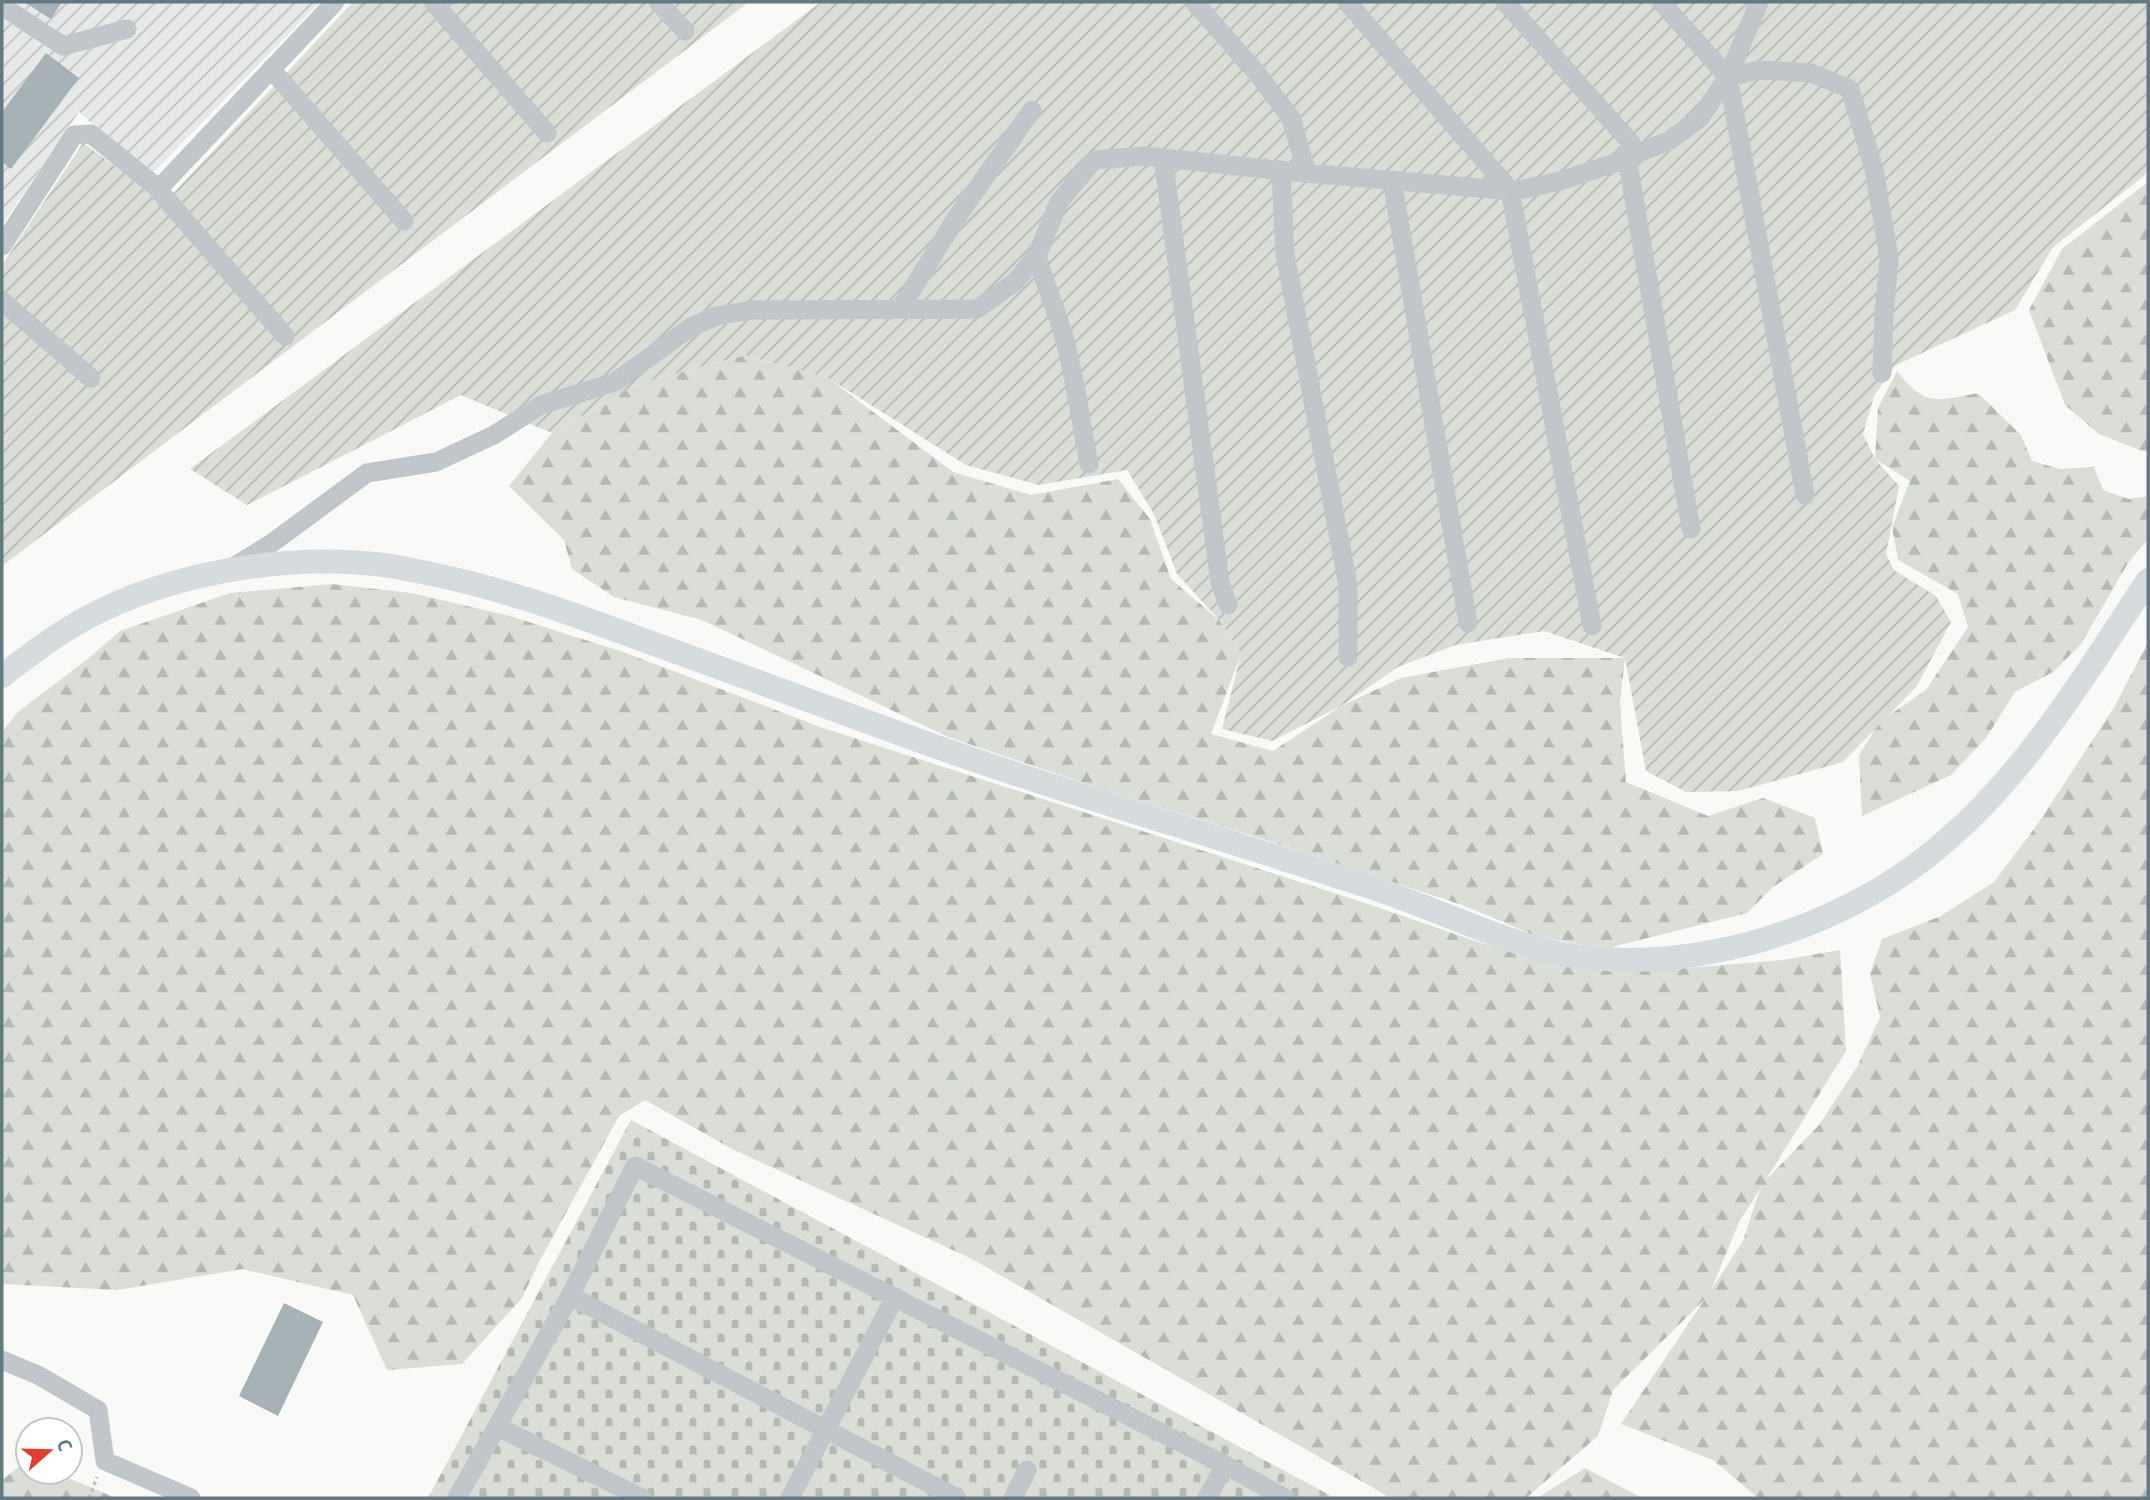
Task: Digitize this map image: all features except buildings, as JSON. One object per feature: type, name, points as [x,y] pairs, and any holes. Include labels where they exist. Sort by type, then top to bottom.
[{"type":"main road","points":[[2,676],[41,646],[99,611],[159,589],[226,571],[273,564],[314,562],[385,565],[465,581],[561,610],[961,756],[1398,897],[1500,937],[1541,950],[1626,961],[1724,949],[1768,938],[1850,904],[1883,887],[1914,865],[1965,822],[2008,780],[2040,740],[2148,580]]},
{"type":"lane","points":[[154,185],[164,183],[335,2]]},
{"type":"lane","points":[[433,2],[547,133]]},
{"type":"lane","points":[[658,2],[685,31]]},
{"type":"lane","points":[[1194,2],[1257,73],[1292,118],[1307,173]]},
{"type":"lane","points":[[1347,2],[1510,190],[1592,626]]},
{"type":"lane","points":[[1505,2],[1631,144],[1627,158],[1691,529]]},
{"type":"lane","points":[[1661,2],[1728,77],[1805,495]]},
{"type":"lane","points":[[226,571],[272,543],[367,473],[436,462],[494,435],[541,405],[615,382],[691,327],[716,316],[752,310],[977,309],[1015,282],[1037,255],[1059,202],[1094,160],[1145,156],[1510,190],[1560,181],[1627,158],[1670,140],[1700,118],[1728,77],[1759,2]]},
{"type":"lane","points":[[2,6],[64,46],[127,29]]},
{"type":"lane","points":[[271,69],[404,221]]},
{"type":"lane","points":[[1728,77],[1759,70],[1811,73],[1850,89],[1874,169],[1889,258],[1882,373]]},
{"type":"lane","points":[[900,309],[954,220],[1032,110]]},
{"type":"lane","points":[[2,246],[74,135],[92,134],[154,185],[285,336]]},
{"type":"lane","points":[[1163,158],[1220,582],[1228,605]]},
{"type":"lane","points":[[1281,170],[1285,254],[1348,585],[1348,657]]},
{"type":"lane","points":[[1392,180],[1468,623]]},
{"type":"lane","points":[[1037,255],[1064,339],[1089,464]]},
{"type":"lane","points":[[2,301],[91,378]]},
{"type":"lane","points":[[457,1498],[570,1296],[635,1166],[1225,1465],[1284,1498]]},
{"type":"lane","points":[[570,1296],[957,1498]]},
{"type":"lane","points":[[790,1498],[895,1297]]},
{"type":"lane","points":[[2,1360],[38,1375],[98,1410],[105,1461],[191,1498]]},
{"type":"lane","points":[[498,1427],[642,1498]]},
{"type":"lane","points":[[1207,1498],[1225,1465]]},
{"type":"lane","points":[[1013,1498],[1027,1470]]},
{"type":"path","points":[[89,1498],[105,1461]]},
{"type":"shaded area","points":[[2,2],[320,2],[151,175],[79,112],[2,225]]},
{"type":"green space","points":[[353,2],[749,2],[2,566],[2,265],[83,143],[165,202]]},
{"type":"green space","points":[[821,2],[2148,2],[2148,168],[2144,176],[2053,247],[2015,310],[1896,365],[1874,396],[1863,434],[1875,459],[1899,486],[1886,554],[1894,570],[1936,596],[1951,622],[1917,686],[1843,762],[1738,791],[1686,792],[1646,771],[1625,658],[1544,631],[1456,645],[1398,667],[1341,706],[1272,741],[1222,729],[1241,654],[1220,621],[1177,574],[1154,514],[1127,470],[1039,485],[966,465],[828,378],[746,355],[637,384],[552,433],[461,395],[247,505],[190,469]]},
{"type":"green space","points":[[2148,182],[2148,452],[2099,434],[2065,405],[2029,310],[2062,249]]},
{"type":"green space","points":[[746,355],[828,378],[953,472],[1031,495],[1118,479],[1150,519],[1171,579],[1220,621],[1241,654],[1211,734],[1273,751],[1341,706],[1401,678],[1509,658],[1625,658],[1620,703],[1626,782],[1708,816],[1763,798],[1815,818],[1823,854],[1773,887],[1747,913],[1604,949],[1536,936],[1465,906],[948,737],[702,620],[614,597],[572,569],[564,540],[509,486],[552,433],[637,384]]},
{"type":"green space","points":[[1897,371],[1916,391],[1932,399],[1978,393],[2021,435],[2032,461],[2060,469],[2094,467],[2103,490],[2129,499],[2148,496],[2148,539],[2128,563],[2081,644],[2053,672],[2015,692],[1986,738],[1951,775],[1862,816],[1859,756],[1879,722],[1926,690],[1968,627],[1958,594],[1898,560],[1892,527],[1910,481],[1875,459],[1878,408]]},
{"type":"green space","points":[[332,584],[411,593],[510,616],[623,652],[823,728],[1481,943],[1542,960],[1663,970],[1783,960],[1840,950],[1846,1051],[1765,1181],[1819,1125],[1857,1067],[1880,1017],[1870,974],[1882,939],[1941,916],[1994,882],[2037,825],[2115,706],[2148,642],[2148,1498],[1758,1498],[1713,1460],[1621,1424],[1705,1299],[1613,1390],[1598,1436],[1526,1498],[1391,1498],[970,1258],[732,1149],[645,1100],[619,1116],[522,1298],[462,1364],[387,1370],[353,1295],[242,1269],[117,1290],[2,1284],[2,732],[18,712],[120,631],[230,593]],"holes":[[[1760,1189],[1743,1241],[1711,1290],[1739,1222]]]},
{"type":"green space","points":[[631,1120],[1335,1498],[428,1498]]},
{"type":"green space","points":[[1585,1468],[1642,1498],[1537,1498]]},
{"type":"green space","points":[[14,1471],[14,1486],[84,1485],[116,1498],[2,1498],[2,1480]]}]
